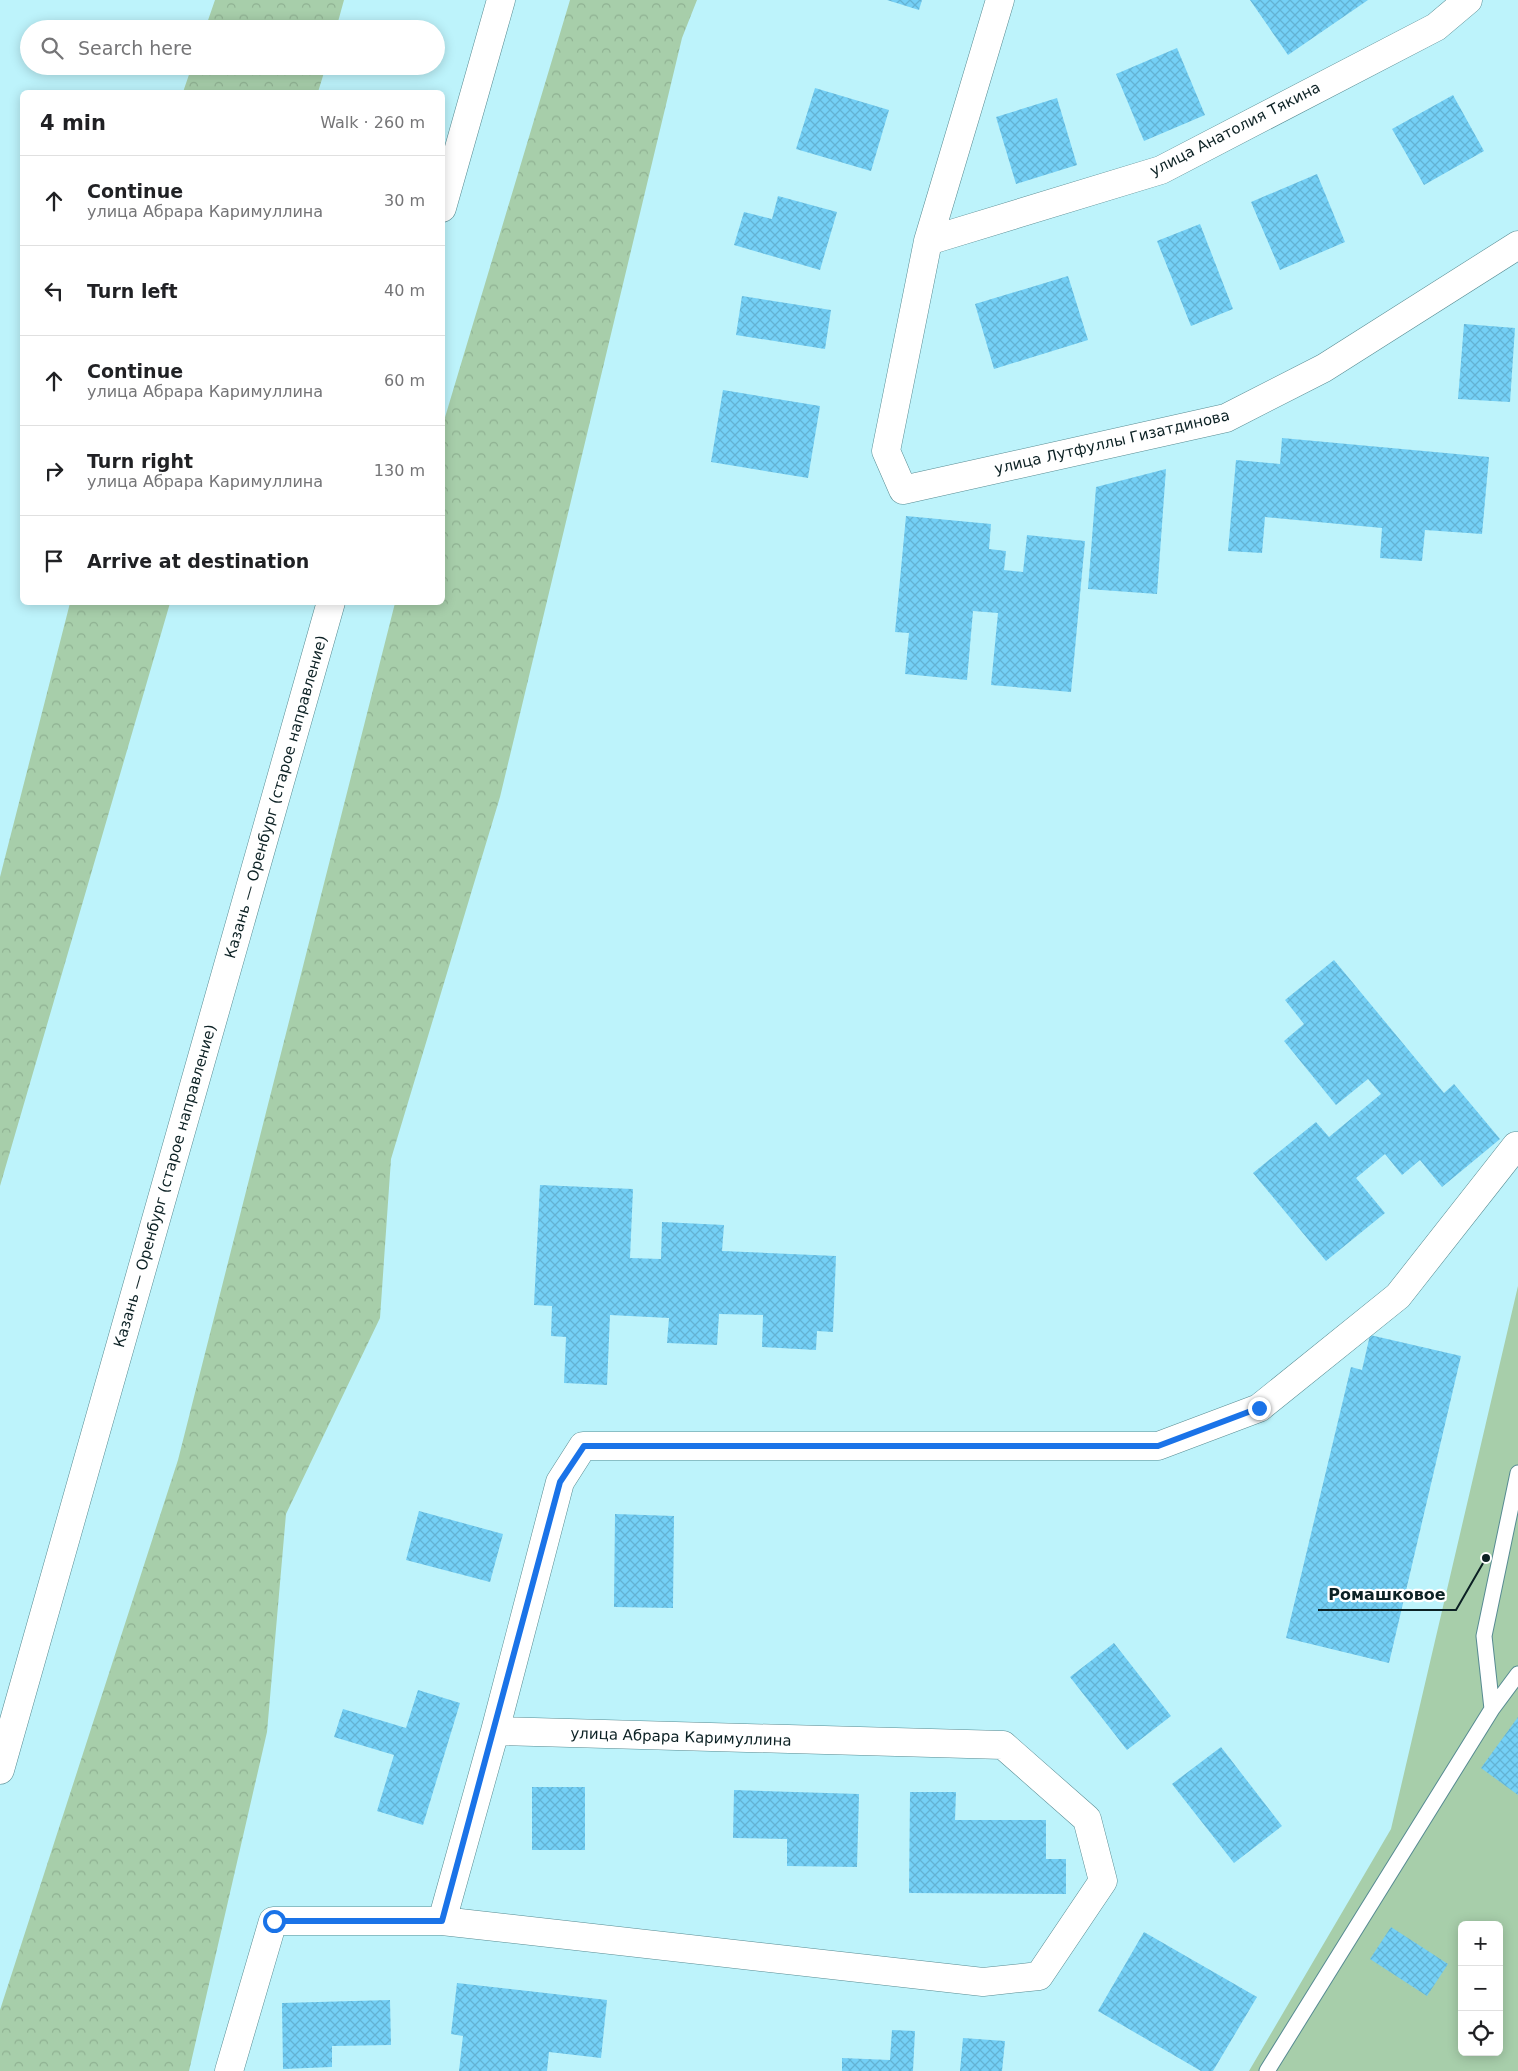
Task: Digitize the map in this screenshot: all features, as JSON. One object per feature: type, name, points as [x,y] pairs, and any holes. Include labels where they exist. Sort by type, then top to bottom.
[{"type":"street","points":[[445,198],[502,0]]},
{"type":"street","points":[[928,241],[1000,0]]},
{"type":"street","name":"улица Анатолия Тякина","points":[[928,241],[1161,170],[1436,27],[1468,0]]},
{"type":"street","name":"улица Лутфуллы Гизатдинова","points":[[928,241],[886,451],[903,490],[1226,418],[1324,368],[1518,245]]},
{"type":"street","name":"Казань — Оренбург (старое направление)","points":[[0,1770],[330,605]]},
{"type":"street","points":[[442,1921],[495,1731],[560,1482],[584,1446],[1158,1446],[1259,1408],[1398,1296],[1516,1146]]},
{"type":"street","name":"улица Абрара Каримуллина","points":[[228,2071],[274,1921],[442,1921],[983,1982],[1039,1976],[1103,1881],[1087,1820],[1003,1745],[495,1731]]},
{"type":"lane","points":[[1492,1709],[1484,1636],[1518,1473]]},
{"type":"lane","points":[[1267,2071],[1492,1709],[1518,1674]]},
{"type":"green space","points":[[215,0],[344,0],[338,20],[208,20]]},
{"type":"green space","points":[[570,0],[697,0],[682,38],[500,797],[391,1159],[380,1318],[286,1514],[267,1732],[189,2071],[0,2071],[0,2010],[178,1460],[394,605],[445,605],[445,417]]},
{"type":"green space","points":[[189,75],[323,75],[319,90],[184,90]]},
{"type":"green space","points":[[69,605],[169,605],[0,1186],[0,877]]},
{"type":"green space","points":[[1518,1286],[1518,2071],[1249,2071],[1391,1829]]},
{"type":"building","points":[[887,0],[922,0],[919,10]]},
{"type":"building","points":[[1250,0],[1368,0],[1288,55]]},
{"type":"building","points":[[1177,48],[1205,115],[1144,141],[1116,74]]},
{"type":"building","points":[[815,88],[889,110],[871,171],[796,149]]},
{"type":"building","points":[[1453,95],[1484,151],[1424,185],[1392,129]]},
{"type":"building","points":[[1057,98],[1077,165],[1016,184],[996,117]]},
{"type":"building","points":[[1317,174],[1345,242],[1280,270],[1251,202]]},
{"type":"building","points":[[778,196],[837,212],[820,270],[734,245],[744,212],[772,219]]},
{"type":"building","points":[[1200,224],[1233,309],[1191,326],[1157,241]]},
{"type":"building","points":[[1068,276],[1088,340],[994,369],[975,304]]},
{"type":"building","points":[[742,296],[831,310],[825,349],[736,335]]},
{"type":"building","points":[[1464,324],[1515,328],[1510,402],[1458,399]]},
{"type":"building","points":[[723,390],[820,406],[808,478],[711,462]]},
{"type":"building","points":[[1282,438],[1489,457],[1482,534],[1425,530],[1422,561],[1380,558],[1382,528],[1265,517],[1262,553],[1228,551],[1236,460],[1280,464]]},
{"type":"building","points":[[1166,469],[1157,594],[1088,589],[1096,487]]},
{"type":"building","points":[[906,516],[991,524],[989,549],[1006,551],[1004,570],[1023,572],[1027,535],[1085,541],[1071,692],[991,685],[998,613],[973,611],[967,680],[905,674],[909,633],[895,632]]},
{"type":"building","points":[[1334,960],[1444,1093],[1454,1084],[1500,1139],[1442,1187],[1420,1160],[1402,1175],[1385,1154],[1356,1178],[1385,1213],[1326,1261],[1253,1173],[1316,1122],[1329,1137],[1381,1094],[1368,1079],[1336,1105],[1284,1041],[1304,1024],[1285,1000]]},
{"type":"building","points":[[540,1185],[633,1189],[630,1258],[661,1259],[662,1222],[724,1225],[722,1251],[836,1256],[833,1332],[817,1331],[816,1350],[762,1347],[763,1315],[719,1314],[717,1345],[667,1343],[669,1318],[610,1315],[607,1385],[564,1383],[566,1337],[551,1336],[552,1306],[534,1305]]},
{"type":"building","points":[[1370,1335],[1461,1356],[1389,1663],[1286,1638],[1351,1367],[1362,1370]]},
{"type":"building","points":[[419,1511],[503,1534],[490,1582],[406,1560]]},
{"type":"building","points":[[615,1514],[674,1516],[673,1608],[614,1607]]},
{"type":"building","points":[[1114,1643],[1171,1716],[1127,1750],[1070,1677]]},
{"type":"building","points":[[418,1690],[460,1703],[423,1825],[377,1811],[394,1755],[334,1737],[343,1709],[406,1728]]},
{"type":"building","points":[[1518,1717],[1518,1795],[1481,1768]]},
{"type":"building","points":[[1221,1747],[1282,1826],[1234,1863],[1172,1784]]},
{"type":"building","points":[[532,1787],[585,1787],[585,1850],[532,1850]]},
{"type":"building","points":[[734,1790],[859,1794],[857,1867],[787,1866],[787,1839],[733,1838]]},
{"type":"building","points":[[910,1792],[956,1792],[955,1820],[1046,1820],[1046,1859],[1066,1859],[1066,1894],[909,1893]]},
{"type":"building","points":[[1391,1927],[1448,1964],[1427,1996],[1370,1959]]},
{"type":"building","points":[[1144,1932],[1257,1997],[1213,2071],[1201,2071],[1098,2011]]},
{"type":"building","points":[[457,1983],[607,2000],[601,2058],[549,2052],[547,2071],[459,2071],[463,2036],[451,2034]]},
{"type":"building","points":[[390,2000],[391,2045],[332,2046],[332,2067],[283,2069],[282,2003]]},
{"type":"building","points":[[892,2030],[915,2031],[913,2071],[842,2071],[842,2058],[890,2060]]},
{"type":"building","points":[[963,2038],[1005,2041],[1002,2071],[960,2071]]},
{"type":"place","name":"Ромашковое","points":[[1486,1558]]},
{"type":"route","points":[[274,1921],[442,1921],[495,1731],[560,1482],[584,1446],[1158,1446],[1259,1408]]}]
